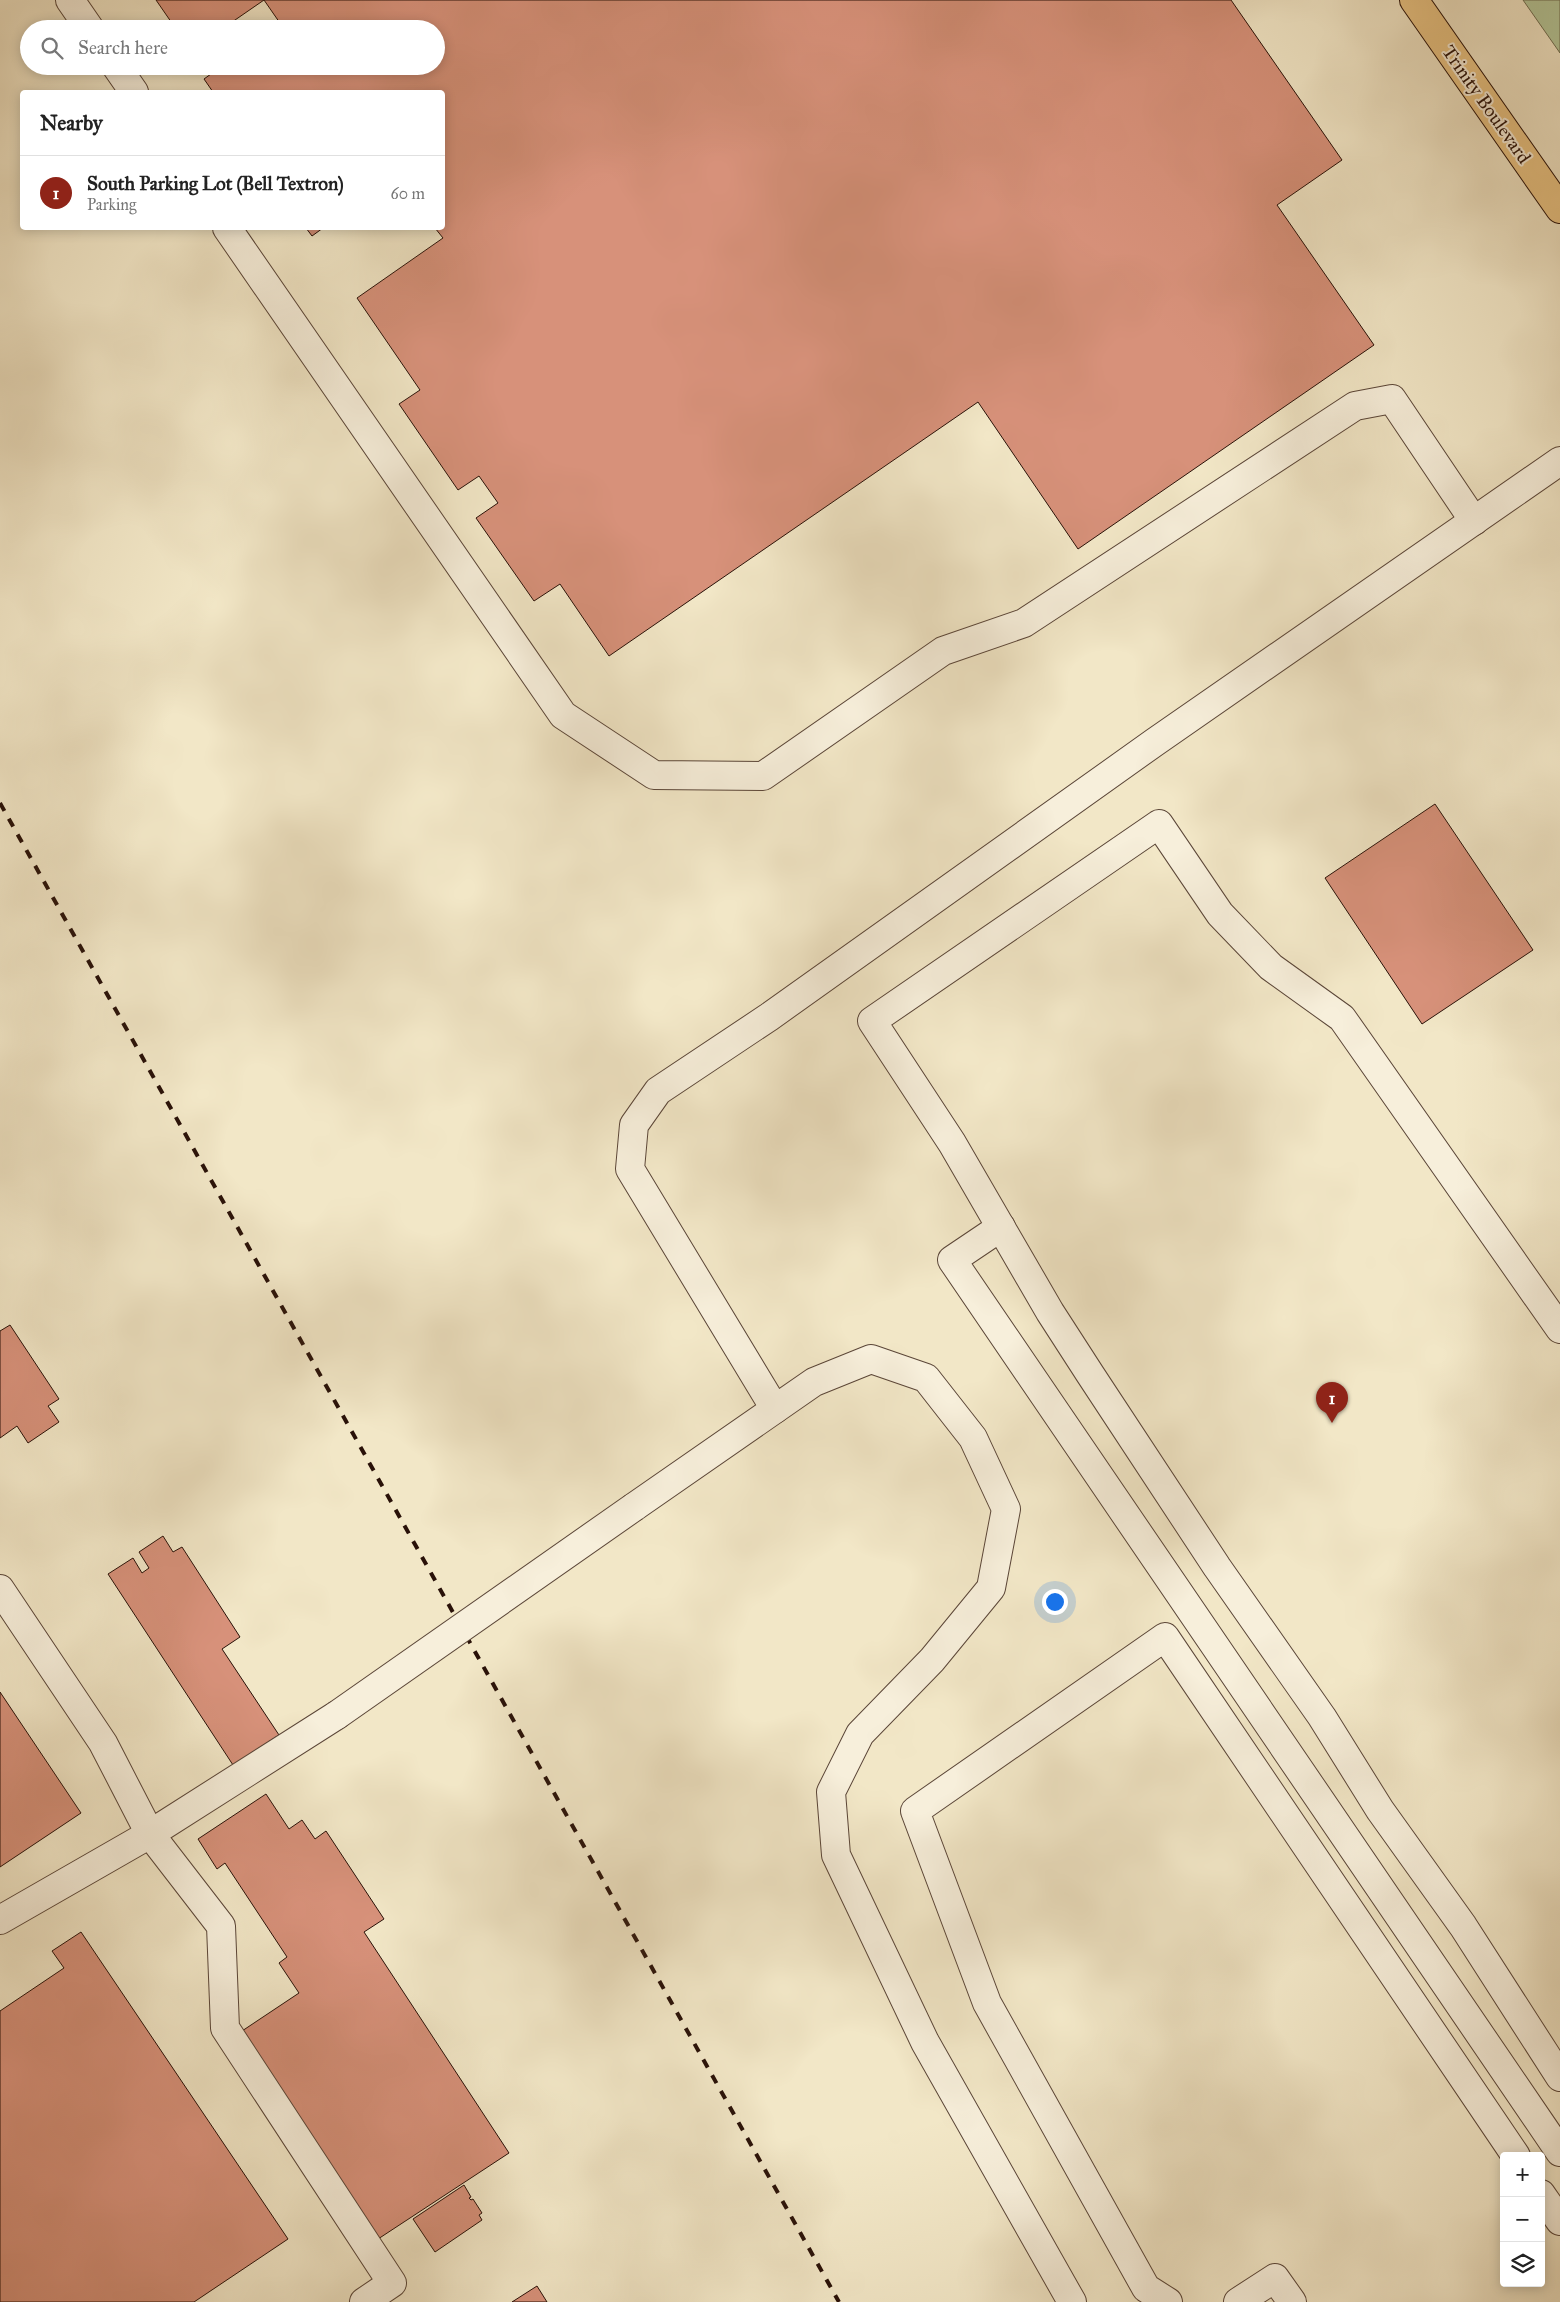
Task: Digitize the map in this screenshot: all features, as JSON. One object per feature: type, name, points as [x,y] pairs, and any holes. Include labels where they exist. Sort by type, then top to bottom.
[{"type":"main road","name":"Trinity Boulevard","points":[[1414,0],[1560,209]]},
{"type":"lane","points":[[70,0],[84,20]]},
{"type":"lane","points":[[122,75],[133,90]]},
{"type":"lane","points":[[228,230],[563,715],[654,775],[763,776],[943,651],[1024,623],[1355,406],[1392,399],[1474,521]]},
{"type":"lane","points":[[775,1410],[630,1170],[634,1125],[658,1090],[769,1017],[1156,742],[1560,461]]},
{"type":"lane","points":[[1488,2117],[1521,2094],[1558,2074],[1464,1926],[1380,1810],[1322,1717],[1204,1548],[1050,1312],[952,1143],[872,1020],[1159,824],[1220,914],[1271,967],[1342,1018],[1560,1329]]},
{"type":"lane","points":[[1001,1227],[952,1260],[1560,2152]]},
{"type":"lane","points":[[0,1920],[150,1834],[337,1714],[814,1382],[871,1359],[926,1378],[973,1438],[1006,1509],[991,1588],[932,1660],[860,1734],[831,1792],[836,1855],[924,2042],[1072,2302]]},
{"type":"lane","points":[[0,1589],[103,1744],[150,1834],[220,1926],[225,2028],[392,2283],[364,2302]]},
{"type":"lane","points":[[1168,2302],[1146,2288],[987,2004],[915,1811],[1165,1637],[1513,2152]]},
{"type":"lane","points":[[1543,2197],[1560,2222]]},
{"type":"lane","points":[[1238,2302],[1275,2278],[1292,2302]]},
{"type":"green space","points":[[1523,0],[1560,0],[1560,53]]},
{"type":"building","points":[[156,0],[264,0],[235,20],[170,20]]},
{"type":"building","points":[[264,0],[1231,0],[1342,160],[1277,205],[1374,345],[1078,549],[978,402],[609,656],[560,584],[534,601],[476,518],[498,503],[479,476],[458,490],[399,404],[420,390],[357,298],[443,238],[437,230],[445,230],[445,90],[212,90],[204,79],[210,75],[445,75],[445,20],[278,20]]},
{"type":"building","points":[[308,230],[320,230],[312,236]]},
{"type":"building","points":[[1435,804],[1533,950],[1422,1024],[1325,878]]},
{"type":"building","points":[[10,1325],[59,1399],[48,1406],[59,1422],[28,1443],[17,1426],[0,1438],[0,1331]]},
{"type":"building","points":[[163,1536],[173,1552],[182,1547],[240,1637],[222,1649],[279,1735],[233,1765],[108,1574],[133,1558],[142,1573],[149,1568],[139,1552]]},
{"type":"building","points":[[0,1692],[81,1813],[0,1867]]},
{"type":"building","points":[[266,1794],[289,1829],[302,1820],[315,1839],[326,1831],[384,1919],[364,1932],[509,2153],[375,2241],[239,2033],[299,1993],[279,1963],[287,1957],[225,1863],[217,1869],[198,1839]]},
{"type":"building","points":[[81,1932],[288,2239],[194,2302],[0,2302],[0,2011],[64,1968],[52,1951]]},
{"type":"building","points":[[464,2185],[471,2197],[469,2198],[473,2199],[482,2213],[479,2215],[482,2220],[435,2252],[413,2219]]},
{"type":"building","points":[[537,2286],[547,2302],[512,2302]]},
{"type":"railway","points":[[0,803],[839,2302]]},
{"type":"place","name":"South Parking Lot (Bell Textron)","points":[[1332,1423]]}]
